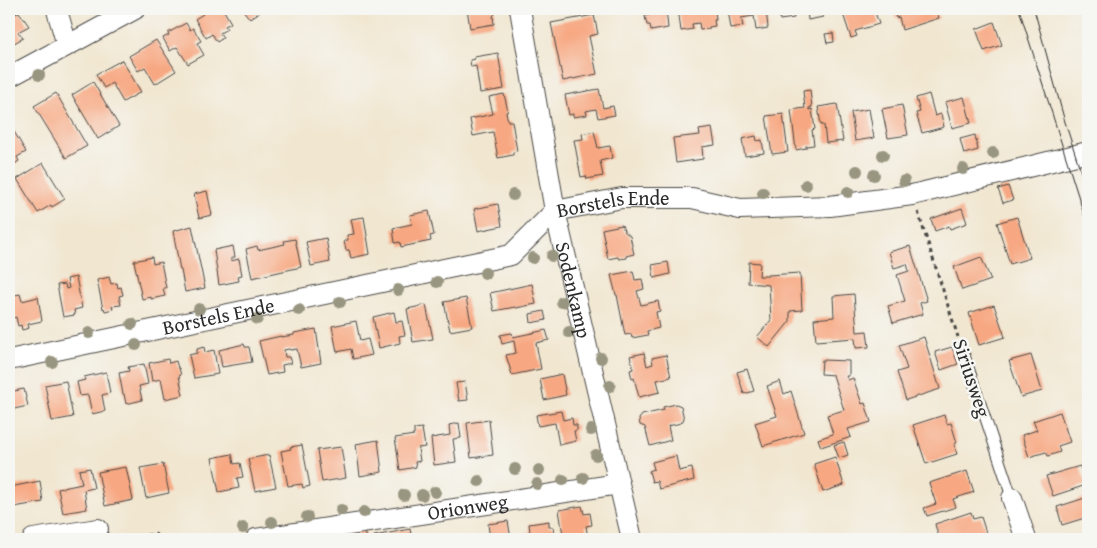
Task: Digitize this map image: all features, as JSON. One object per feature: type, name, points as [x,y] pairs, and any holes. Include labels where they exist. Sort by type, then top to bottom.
[{"type":"street","points":[[57,9],[67,45]]},
{"type":"street","points":[[9,77],[135,9]]},
{"type":"street","name":"Sodenkamp","points":[[520,9],[550,183],[632,539]]},
{"type":"street","name":"Borstels Ende","points":[[9,360],[511,255],[556,211],[622,198],[692,198],[740,209],[830,206],[912,195],[1088,152]]},
{"type":"street","name":"Orionweg","points":[[256,539],[619,484]]},
{"type":"street","name":"Siriusweg","points":[[1012,498],[1026,539]]},
{"type":"street","points":[[33,539],[106,534]]},
{"type":"lane","name":"Siriusweg","points":[[962,348],[1012,498]]},
{"type":"path","name":"Siriusweg","points":[[920,217],[962,348]]},
{"type":"path","points":[[106,534],[155,534],[160,539]]},
{"type":"building","points":[[223,9],[231,23],[225,26],[227,29],[220,33],[223,38],[217,42],[212,34],[206,38],[195,19],[203,14],[200,10]]},
{"type":"building","points":[[242,9],[260,9],[261,11],[250,19]]},
{"type":"building","points":[[467,9],[495,10],[493,16],[494,24],[470,28]]},
{"type":"building","points":[[666,9],[668,28],[651,31],[645,16],[649,15],[648,10]]},
{"type":"building","points":[[678,9],[715,9],[715,26],[700,30],[699,23],[692,24],[693,29],[681,31]]},
{"type":"building","points":[[727,9],[766,9],[768,28],[756,30],[754,16],[741,18],[743,26],[730,28]]},
{"type":"building","points":[[776,9],[795,9],[793,12],[794,18],[780,20]]},
{"type":"building","points":[[804,9],[822,9],[823,17],[808,20],[807,10],[804,11]]},
{"type":"building","points":[[860,9],[874,9],[879,24],[855,31],[857,36],[851,38],[843,14]]},
{"type":"building","points":[[893,9],[936,9],[939,18],[902,30],[899,17],[896,18]]},
{"type":"building","points":[[19,12],[29,26],[18,32],[23,38],[9,46],[9,18]]},
{"type":"building","points":[[594,15],[598,34],[589,36],[597,74],[563,81],[551,23]]},
{"type":"building","points":[[994,22],[1002,45],[984,51],[976,29]]},
{"type":"building","points":[[186,23],[190,30],[193,28],[201,41],[197,43],[204,55],[188,64],[177,47],[170,51],[163,38]]},
{"type":"building","points":[[833,33],[834,42],[827,43],[825,34]]},
{"type":"building","points":[[156,40],[176,71],[155,84],[145,67],[138,71],[129,56]]},
{"type":"building","points":[[498,53],[504,89],[480,93],[476,66],[471,67],[470,60],[475,59],[474,57]]},
{"type":"building","points":[[122,60],[141,92],[123,102],[112,83],[104,88],[96,74]]},
{"type":"building","points":[[93,82],[119,126],[98,139],[72,95]]},
{"type":"building","points":[[599,89],[603,108],[613,106],[615,115],[598,118],[596,109],[586,111],[587,115],[573,117],[573,114],[569,115],[565,95]]},
{"type":"building","points":[[810,90],[812,107],[809,110],[812,109],[815,129],[812,130],[814,145],[796,150],[791,110],[805,108],[803,91]]},
{"type":"building","points":[[56,93],[87,146],[66,158],[34,106]]},
{"type":"building","points":[[504,94],[508,121],[512,121],[517,151],[513,152],[513,155],[498,158],[493,132],[473,136],[470,119],[493,114],[489,97]]},
{"type":"building","points":[[929,94],[935,116],[941,114],[944,127],[922,133],[916,113],[920,112],[916,98]]},
{"type":"building","points":[[964,97],[971,123],[952,128],[945,102]]},
{"type":"building","points":[[837,104],[843,141],[826,143],[824,125],[821,125],[818,107]]},
{"type":"building","points":[[902,105],[908,135],[888,138],[882,109]]},
{"type":"building","points":[[869,109],[874,138],[855,141],[851,112]]},
{"type":"building","points":[[783,114],[788,152],[772,154],[766,116]]},
{"type":"building","points":[[9,123],[26,152],[17,157],[19,161],[9,168]]},
{"type":"building","points":[[712,128],[715,145],[702,147],[703,159],[676,163],[673,138],[700,135],[699,130]]},
{"type":"building","points":[[594,131],[598,148],[610,146],[612,158],[600,161],[603,176],[587,179],[586,176],[581,177],[574,140],[583,139],[582,134]]},
{"type":"building","points":[[975,135],[978,150],[964,154],[960,139]]},
{"type":"building","points":[[756,136],[757,141],[762,140],[764,153],[745,156],[742,139]]},
{"type":"building","points":[[43,163],[65,199],[38,213],[17,179]]},
{"type":"building","points":[[1008,186],[1013,200],[1003,203],[998,189]]},
{"type":"building","points":[[207,191],[212,215],[199,218],[194,194]]},
{"type":"building","points":[[498,204],[502,226],[478,231],[474,209]]},
{"type":"building","points":[[962,208],[967,223],[950,229],[949,226],[935,231],[931,219]]},
{"type":"building","points":[[429,211],[434,235],[430,236],[431,241],[401,247],[400,242],[395,243],[393,228],[412,224],[410,215]]},
{"type":"building","points":[[364,217],[370,254],[351,258],[349,250],[346,250],[344,241],[348,240],[347,235],[354,234],[351,219]]},
{"type":"building","points":[[1017,217],[1030,258],[1010,264],[997,223]]},
{"type":"building","points":[[622,225],[624,231],[630,236],[634,254],[626,256],[627,258],[608,259],[602,229]]},
{"type":"building","points":[[192,226],[205,288],[185,292],[173,231]]},
{"type":"building","points":[[326,238],[330,262],[311,266],[306,242]]},
{"type":"building","points":[[295,239],[301,267],[252,278],[246,249],[257,246],[258,250],[285,244],[284,241]]},
{"type":"building","points":[[233,246],[235,257],[231,258],[231,261],[239,259],[242,275],[238,276],[239,281],[219,285],[214,250]]},
{"type":"building","points":[[910,246],[927,301],[920,303],[923,314],[893,323],[888,306],[905,301],[897,275],[909,271],[907,264],[894,268],[889,252]]},
{"type":"building","points":[[152,257],[153,264],[161,262],[166,288],[163,288],[165,296],[142,299],[134,261]]},
{"type":"building","points":[[981,257],[991,280],[962,290],[954,267]]},
{"type":"building","points":[[668,262],[670,274],[654,278],[652,265]]},
{"type":"building","points":[[749,262],[760,263],[759,276],[800,273],[802,310],[790,311],[790,321],[769,347],[757,337],[771,320],[769,285],[748,283]]},
{"type":"building","points":[[633,271],[635,280],[642,279],[644,289],[637,291],[641,305],[658,301],[660,311],[656,312],[659,328],[647,331],[648,335],[632,338],[631,334],[625,335],[611,275]]},
{"type":"building","points":[[76,277],[82,308],[74,310],[75,315],[63,317],[57,285],[65,284],[66,289],[69,288],[67,279]]},
{"type":"building","points":[[109,277],[111,284],[117,283],[118,288],[121,287],[123,295],[119,296],[121,305],[112,306],[113,309],[105,311],[97,280]]},
{"type":"building","points":[[532,284],[536,304],[494,311],[490,293]]},
{"type":"building","points":[[20,294],[22,301],[38,297],[42,321],[28,324],[29,328],[22,330],[21,325],[18,326],[16,317],[10,319],[9,310],[9,296]]},
{"type":"building","points":[[854,294],[857,332],[867,331],[869,347],[856,348],[855,338],[816,341],[814,319],[834,317],[833,296]]},
{"type":"building","points":[[466,298],[472,327],[450,331],[444,302]]},
{"type":"building","points":[[426,305],[433,339],[413,342],[407,309]]},
{"type":"building","points":[[994,305],[1005,337],[979,345],[969,313]]},
{"type":"building","points":[[544,311],[546,320],[531,323],[530,314]]},
{"type":"building","points":[[394,312],[396,322],[402,321],[405,335],[399,336],[400,343],[379,348],[373,317]]},
{"type":"building","points":[[356,321],[360,341],[368,339],[372,355],[353,359],[351,349],[337,352],[332,326]]},
{"type":"building","points":[[316,329],[321,363],[301,367],[297,349],[284,350],[285,357],[289,357],[291,363],[282,365],[283,372],[267,375],[259,341]]},
{"type":"building","points":[[546,330],[549,340],[536,343],[541,369],[512,375],[506,355],[516,353],[514,341],[502,344],[500,335],[512,333],[513,337]]},
{"type":"building","points":[[924,337],[940,389],[906,400],[897,372],[907,369],[899,345]]},
{"type":"building","points":[[244,344],[245,347],[249,347],[252,362],[222,367],[219,350]]},
{"type":"building","points":[[204,347],[205,352],[214,350],[218,374],[194,378],[189,355],[197,353],[197,349]]},
{"type":"building","points":[[952,347],[958,364],[941,370],[935,352]]},
{"type":"building","points":[[644,353],[647,366],[653,364],[652,358],[666,355],[671,377],[657,380],[660,392],[639,397],[630,370],[633,369],[630,356]]},
{"type":"building","points":[[1031,355],[1042,391],[1021,397],[1009,361]]},
{"type":"building","points":[[168,359],[169,363],[176,361],[179,368],[183,395],[165,399],[161,379],[152,381],[149,363]]},
{"type":"building","points":[[822,360],[849,361],[849,376],[846,376],[848,380],[853,378],[862,404],[865,403],[871,422],[848,429],[851,437],[821,447],[818,439],[833,434],[827,415],[844,410],[833,375],[821,374]]},
{"type":"building","points":[[144,364],[148,384],[139,386],[142,400],[126,404],[119,373],[129,371],[128,367]]},
{"type":"building","points":[[747,369],[754,391],[744,394],[737,372]]},
{"type":"building","points":[[106,372],[110,393],[102,395],[105,411],[92,414],[88,395],[80,396],[77,382],[85,380],[84,377]]},
{"type":"building","points":[[562,374],[566,395],[544,400],[540,379]]},
{"type":"building","points":[[66,381],[73,417],[52,421],[45,385]]},
{"type":"building","points":[[780,381],[784,394],[791,391],[804,433],[763,446],[755,423],[777,416],[767,386]]},
{"type":"building","points":[[465,382],[468,400],[459,401],[456,383]]},
{"type":"building","points":[[24,389],[28,406],[9,410],[9,392]]},
{"type":"building","points":[[676,404],[681,406],[684,419],[681,423],[668,426],[671,440],[650,446],[645,427],[640,425],[639,419],[642,415],[664,410],[663,407]]},
{"type":"building","points":[[561,411],[563,420],[572,418],[573,425],[577,425],[577,430],[574,431],[576,441],[559,445],[555,423],[538,426],[536,415]]},
{"type":"building","points":[[1060,412],[1070,442],[1058,446],[1060,452],[1048,456],[1046,452],[1029,457],[1022,435],[1037,430],[1033,421]]},
{"type":"building","points":[[944,415],[947,424],[951,423],[957,443],[954,444],[957,454],[926,464],[913,425]]},
{"type":"building","points":[[489,420],[493,455],[471,458],[467,423]]},
{"type":"building","points":[[459,423],[461,438],[453,439],[456,462],[434,465],[431,438],[450,435],[449,425]]},
{"type":"building","points":[[422,428],[425,447],[418,448],[420,461],[415,462],[416,467],[400,470],[395,438],[414,435],[414,429]]},
{"type":"building","points":[[378,440],[382,472],[360,476],[356,444]]},
{"type":"building","points":[[844,442],[848,455],[839,458],[834,445]]},
{"type":"building","points":[[302,445],[310,486],[303,488],[302,484],[288,486],[281,451]]},
{"type":"building","points":[[341,447],[346,478],[322,482],[317,450]]},
{"type":"building","points":[[232,454],[234,464],[240,463],[243,477],[237,478],[239,488],[219,492],[212,458]]},
{"type":"building","points":[[269,455],[276,487],[255,491],[248,459]]},
{"type":"building","points":[[676,456],[679,471],[692,468],[694,480],[659,489],[657,481],[652,482],[649,471],[654,469],[652,462]]},
{"type":"building","points":[[835,457],[844,485],[823,492],[814,464]]},
{"type":"building","points":[[163,464],[169,493],[146,498],[140,468]]},
{"type":"building","points":[[1080,466],[1086,485],[1053,496],[1046,476]]},
{"type":"building","points":[[126,467],[133,500],[105,506],[98,472]]},
{"type":"building","points":[[90,468],[94,488],[84,490],[87,509],[63,513],[58,489],[82,484],[79,470]]},
{"type":"building","points":[[967,471],[974,492],[953,499],[956,507],[927,516],[924,508],[936,504],[929,483]]},
{"type":"building","points":[[40,481],[43,502],[14,507],[10,487]]},
{"type":"building","points":[[1088,497],[1088,517],[1062,525],[1057,507]]},
{"type":"building","points":[[582,506],[584,514],[590,513],[592,525],[586,526],[588,538],[569,539],[568,534],[563,535],[559,510]]},
{"type":"building","points":[[971,512],[973,519],[981,517],[988,539],[939,539],[935,524]]},
{"type":"building","points":[[508,521],[511,539],[490,539],[488,524]]},
{"type":"building","points":[[549,521],[549,527],[553,527],[554,533],[551,534],[552,539],[525,539],[524,533],[530,532],[529,524]]},
{"type":"building","points":[[410,529],[412,539],[374,539],[374,536]]},
{"type":"building","points":[[365,531],[367,539],[348,539],[347,534]]},
{"type":"tram line","points":[[1019,9],[1088,227]]},
{"type":"tram line","points":[[1034,9],[1065,122],[1088,194]]}]
